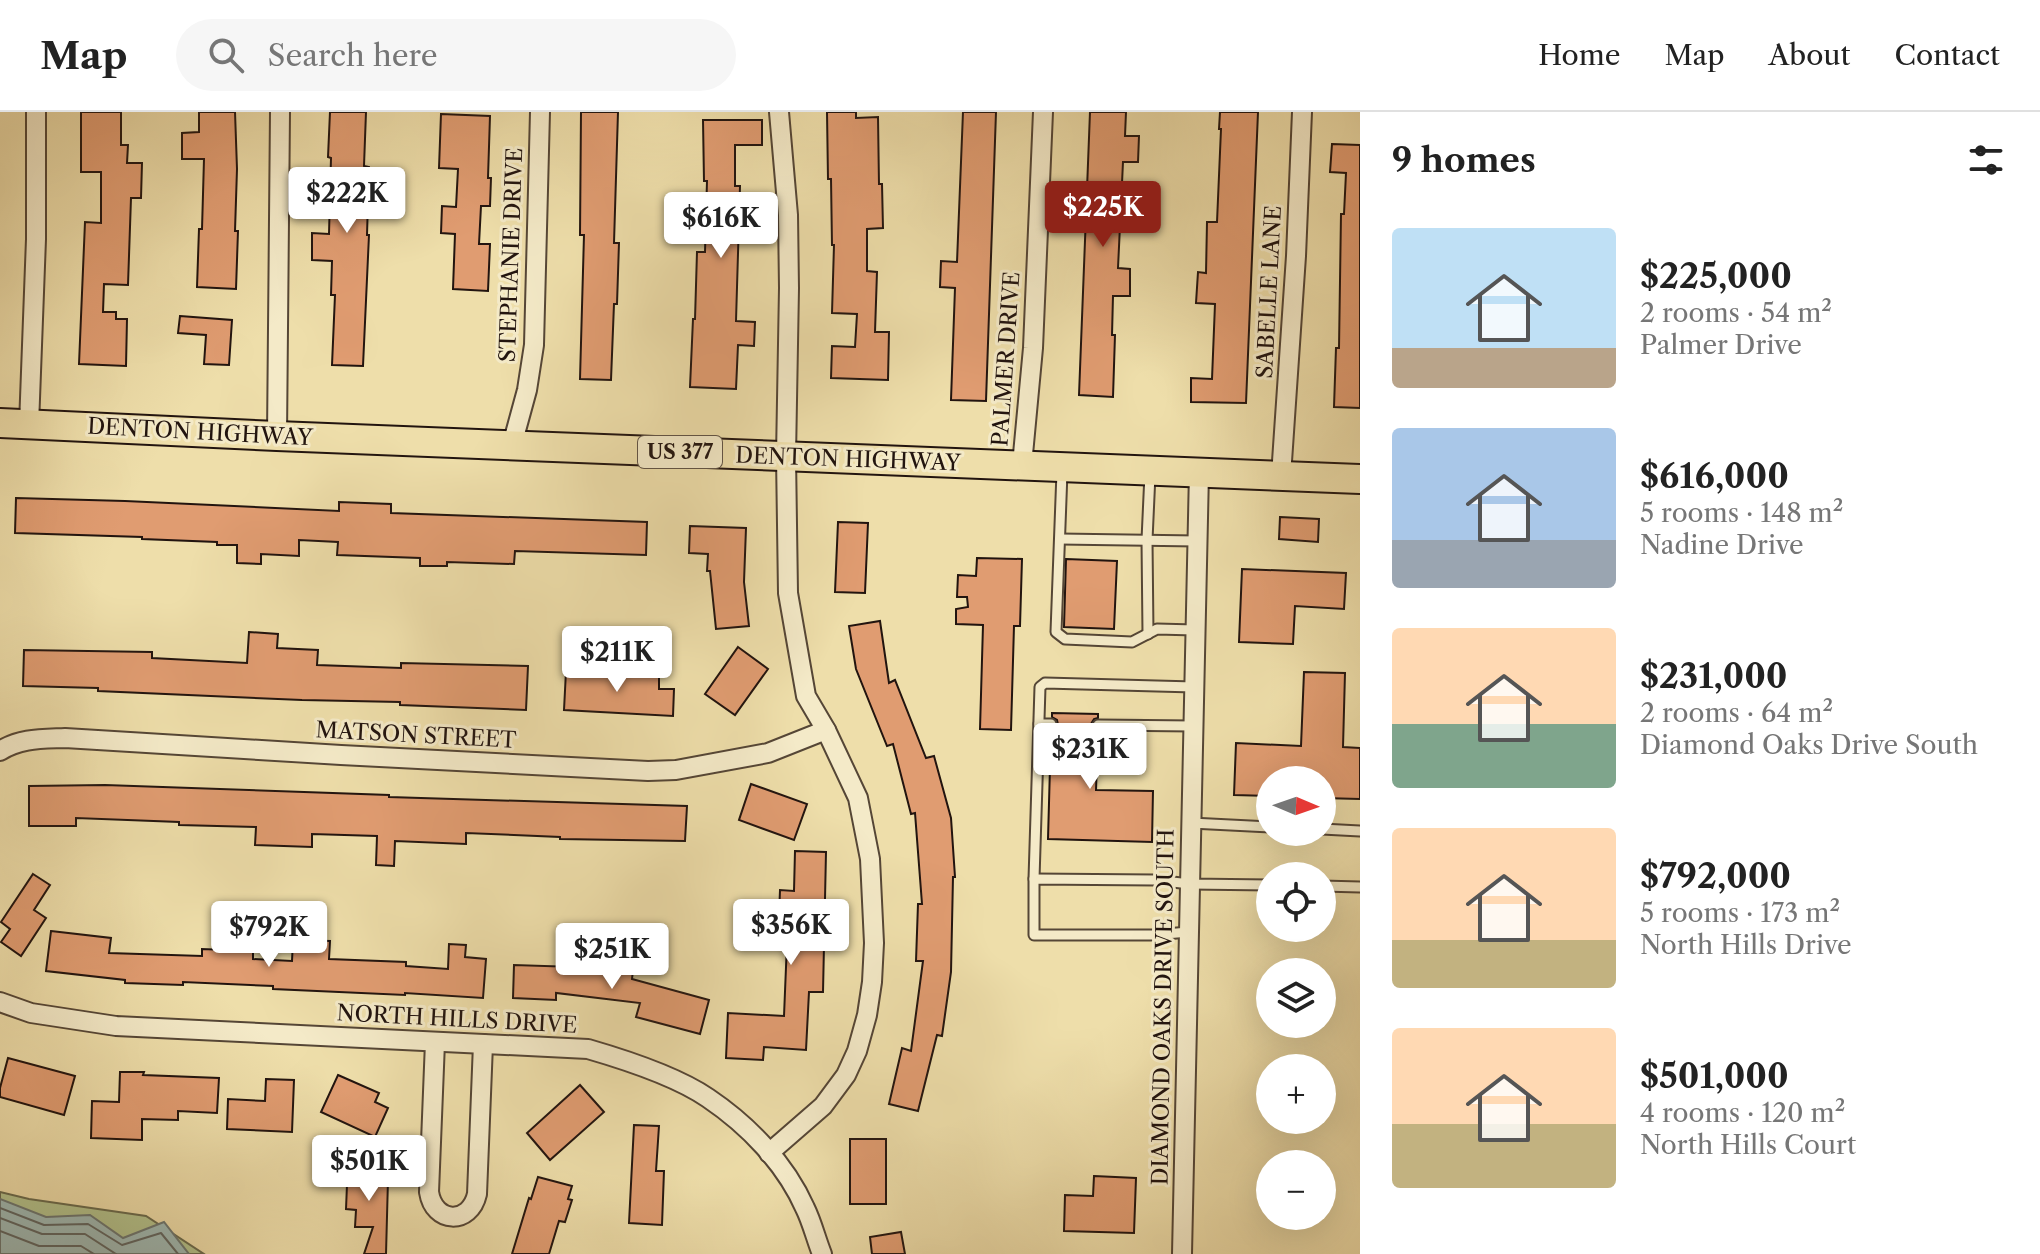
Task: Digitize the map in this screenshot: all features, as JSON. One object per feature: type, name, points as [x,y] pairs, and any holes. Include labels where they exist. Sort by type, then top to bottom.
[{"type":"main road","name":"DENTON HIGHWAY","points":[[0,423],[1360,479]]},
{"type":"street","points":[[29,425],[36,239],[36,112]]},
{"type":"street","points":[[277,436],[280,112]]},
{"type":"street","name":"STEPHANIE DRIVE","points":[[512,445],[527,390],[534,345],[540,112]]},
{"type":"street","points":[[769,1153],[823,1106],[846,1075],[857,1051],[867,1015],[874,943],[870,859],[858,798],[806,696],[788,593],[788,215],[779,112]]},
{"type":"street","name":"PALMER DRIVE","points":[[1022,465],[1033,348],[1043,112]]},
{"type":"street","name":"SABELLE LANE","points":[[1281,476],[1302,112]]},
{"type":"street","name":"DIAMOND OAKS DRIVE SOUTH","points":[[1182,1254],[1199,472]]},
{"type":"street","name":"MATSON STREET","points":[[0,751],[29,739],[65,738],[648,771],[676,770],[768,753],[826,730]]},
{"type":"street","name":"NORTH HILLS DRIVE","points":[[0,1002],[31,1013],[116,1026],[588,1049],[621,1058],[707,1097],[759,1141],[784,1172],[805,1207],[822,1254]]},
{"type":"street","points":[[435,1042],[429,1192],[434,1207],[453,1217],[467,1213],[477,1194],[483,1044]]},
{"type":"lane","points":[[1062,467],[1056,632],[1065,639],[1132,642],[1157,629],[1195,630]]},
{"type":"lane","points":[[1148,634],[1150,471]]},
{"type":"lane","points":[[1060,539],[1197,541]]},
{"type":"lane","points":[[1189,932],[1034,935],[1034,879],[1040,687],[1045,683],[1194,687]]},
{"type":"lane","points":[[1039,724],[1051,724]]},
{"type":"lane","points":[[1098,725],[1193,726]]},
{"type":"lane","points":[[1191,823],[1256,826]]},
{"type":"lane","points":[[1336,830],[1360,831]]},
{"type":"lane","points":[[1034,879],[1256,885]]},
{"type":"lane","points":[[1336,886],[1360,887]]},
{"type":"green space","points":[[0,1192],[146,1216],[204,1254],[0,1254]]},
{"type":"water","points":[[0,1199],[46,1217],[90,1215],[123,1238],[164,1222],[189,1254],[0,1254]]},
{"type":"building","points":[[81,112],[121,112],[121,145],[128,145],[127,163],[142,163],[141,198],[131,198],[128,285],[104,284],[103,312],[116,312],[116,319],[127,319],[126,366],[79,364],[85,222],[101,223],[101,172],[81,172]]},
{"type":"building","points":[[199,112],[235,112],[236,289],[197,287],[204,159],[182,159],[182,133],[199,132]]},
{"type":"building","points":[[330,112],[366,112],[364,166],[369,167],[369,235],[363,366],[332,365],[335,295],[331,295],[332,261],[312,260],[312,233],[329,234]]},
{"type":"building","points":[[581,112],[618,112],[614,243],[619,243],[611,380],[580,379],[584,235],[580,235]]},
{"type":"building","points":[[827,112],[856,112],[856,118],[878,117],[883,228],[867,229],[867,271],[877,272],[875,332],[889,332],[888,380],[831,378],[832,346],[855,347],[857,314],[832,313],[834,245],[831,179],[828,179]]},
{"type":"building","points":[[963,112],[996,112],[986,401],[951,400],[955,288],[940,287],[941,261],[957,262]]},
{"type":"building","points":[[1090,112],[1126,112],[1125,136],[1139,136],[1138,162],[1123,162],[1118,268],[1130,269],[1130,296],[1113,296],[1113,397],[1079,395]]},
{"type":"building","points":[[1220,112],[1258,112],[1246,403],[1191,402],[1191,378],[1212,379],[1215,304],[1196,303],[1198,272],[1206,273],[1207,222],[1217,222]]},
{"type":"building","points":[[441,114],[490,116],[490,206],[481,206],[479,244],[490,244],[488,291],[453,289],[455,234],[441,233],[442,206],[456,207],[458,169],[439,168]]},
{"type":"building","points":[[703,120],[762,120],[762,145],[735,145],[735,186],[740,186],[736,321],[755,322],[754,346],[738,345],[736,389],[690,387],[697,252],[705,252],[707,181],[704,181]]},
{"type":"building","points":[[1332,144],[1360,145],[1360,408],[1334,407],[1336,348],[1339,348],[1341,214],[1344,214],[1346,173],[1330,172]]},
{"type":"building","points":[[180,316],[232,320],[229,365],[204,364],[206,335],[178,333]]},
{"type":"building","points":[[16,498],[339,511],[339,502],[391,504],[391,513],[647,522],[646,555],[515,551],[514,564],[447,562],[447,566],[420,566],[420,558],[337,555],[338,542],[299,540],[299,556],[261,554],[261,564],[237,563],[237,545],[217,545],[217,542],[15,533]]},
{"type":"building","points":[[1280,517],[1319,519],[1318,542],[1279,539]]},
{"type":"building","points":[[838,522],[868,523],[865,593],[835,592]]},
{"type":"building","points":[[690,526],[746,528],[744,582],[749,626],[716,629],[710,571],[707,571],[708,554],[689,553]]},
{"type":"building","points":[[977,558],[1022,559],[1020,626],[1014,626],[1011,730],[980,729],[983,625],[956,624],[956,609],[968,607],[967,597],[957,597],[958,575],[976,576]]},
{"type":"building","points":[[1066,559],[1117,561],[1114,629],[1064,627]]},
{"type":"building","points":[[1242,569],[1346,573],[1344,609],[1295,606],[1293,644],[1239,642]]},
{"type":"building","points":[[880,621],[889,683],[895,680],[926,758],[934,756],[951,818],[955,877],[951,972],[942,1036],[937,1035],[918,1111],[889,1104],[902,1048],[911,1051],[923,961],[916,961],[918,904],[922,904],[915,813],[911,814],[893,744],[887,746],[856,669],[849,626]]},
{"type":"building","points":[[249,632],[278,634],[277,648],[318,650],[317,665],[401,668],[401,663],[528,666],[526,710],[23,686],[24,650],[152,652],[152,658],[247,663]]},
{"type":"building","points":[[738,647],[768,669],[735,715],[705,694]]},
{"type":"building","points":[[566,671],[659,676],[659,689],[674,689],[673,716],[564,710]]},
{"type":"building","points":[[1304,672],[1345,673],[1343,747],[1360,748],[1360,799],[1336,798],[1336,766],[1256,766],[1256,796],[1234,795],[1236,743],[1301,746]]},
{"type":"building","points":[[1052,713],[1098,714],[1091,724],[1092,729],[1098,732],[1096,790],[1153,791],[1152,842],[1048,839],[1051,731],[1058,725]]},
{"type":"building","points":[[751,784],[807,804],[794,840],[739,820]]},
{"type":"building","points":[[105,785],[687,806],[685,841],[560,839],[466,833],[466,844],[395,841],[394,866],[376,865],[377,836],[312,834],[312,847],[255,845],[256,827],[76,818],[76,826],[29,826],[29,786]]},
{"type":"building","points":[[795,851],[826,852],[823,992],[809,992],[806,1050],[764,1047],[763,1060],[726,1058],[728,1013],[784,1016],[788,918],[779,917],[780,890],[794,891]]},
{"type":"building","points":[[33,874],[50,885],[34,910],[46,918],[21,956],[1,942],[10,929],[1,922]]},
{"type":"building","points":[[51,931],[111,938],[109,953],[202,956],[202,949],[253,951],[253,959],[292,961],[293,940],[330,941],[329,959],[406,962],[406,966],[448,969],[449,944],[466,945],[465,957],[486,959],[483,998],[183,982],[183,985],[125,983],[125,980],[46,971]]},
{"type":"building","points":[[602,959],[634,962],[632,979],[709,1000],[700,1034],[636,1017],[640,1003],[556,993],[556,1000],[513,998],[514,965],[575,967],[575,964],[601,967]]},
{"type":"building","points":[[8,1058],[75,1076],[64,1115],[0,1097]]},
{"type":"building","points":[[120,1072],[219,1078],[217,1113],[178,1111],[178,1120],[142,1119],[142,1140],[91,1138],[92,1101],[119,1102]]},
{"type":"building","points":[[338,1075],[379,1093],[375,1102],[388,1108],[375,1137],[321,1112]]},
{"type":"building","points":[[266,1079],[294,1080],[292,1132],[227,1129],[228,1099],[265,1101]]},
{"type":"building","points":[[580,1085],[604,1112],[550,1160],[527,1133]]},
{"type":"building","points":[[634,1125],[659,1126],[656,1171],[664,1171],[662,1225],[629,1223]]},
{"type":"building","points":[[850,1139],[886,1139],[886,1204],[850,1204]]},
{"type":"building","points":[[348,1160],[374,1161],[373,1178],[388,1179],[386,1254],[364,1254],[373,1227],[355,1227],[356,1210],[346,1209]]},
{"type":"building","points":[[1094,1176],[1136,1178],[1134,1233],[1064,1231],[1065,1195],[1093,1196]]},
{"type":"building","points":[[538,1177],[572,1186],[568,1199],[572,1200],[565,1222],[559,1221],[549,1254],[512,1254],[529,1198]]},
{"type":"building","points":[[901,1232],[905,1254],[872,1254],[870,1237]]}]
